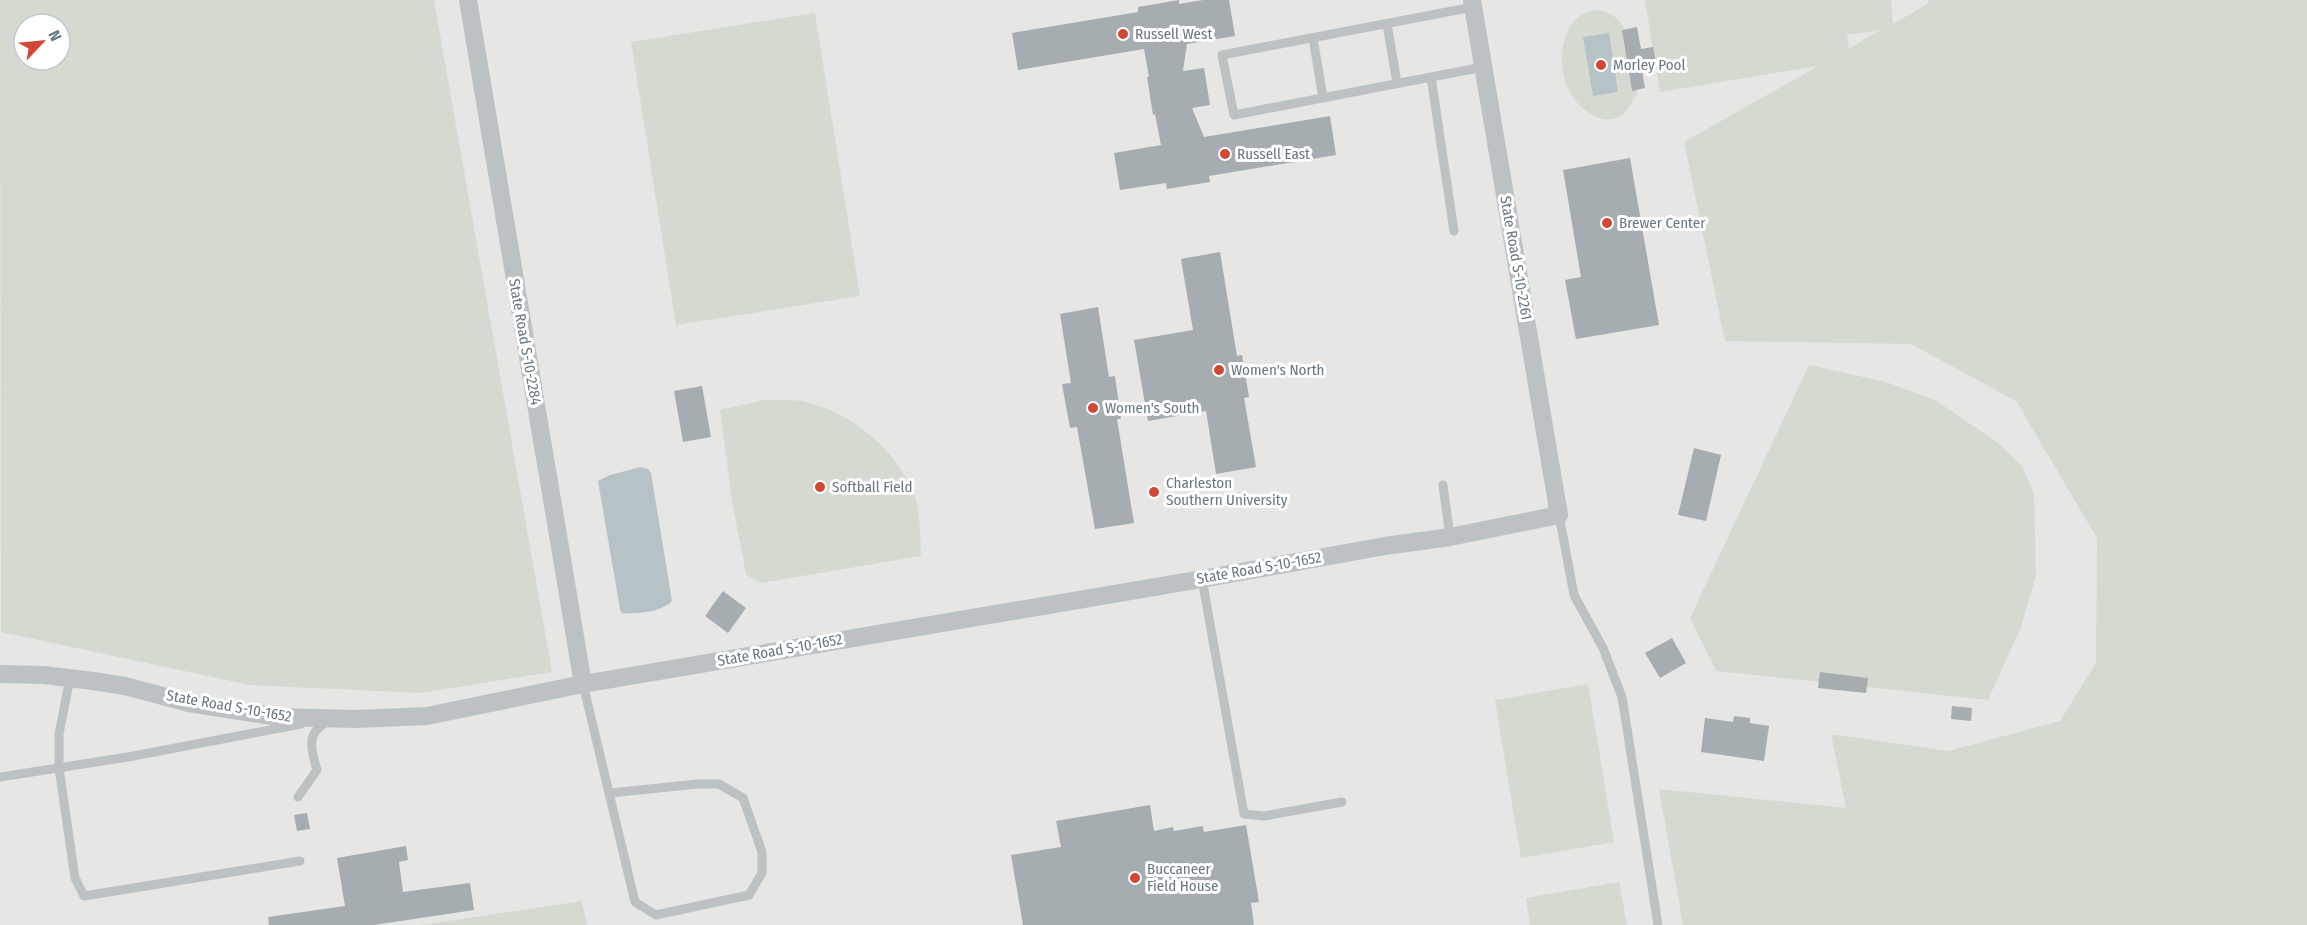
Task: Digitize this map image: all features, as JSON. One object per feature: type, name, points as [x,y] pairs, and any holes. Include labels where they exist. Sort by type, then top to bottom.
[{"type":"street","name":"State Road S-10-2284","points":[[468,0],[583,684]]},
{"type":"street","name":"State Road S-10-2261","points":[[1473,4],[1559,515]]},
{"type":"street","name":"State Road S-10-1652","points":[[0,674],[70,678],[125,686],[189,703],[278,717],[332,719],[427,716],[583,684],[1385,546],[1450,537],[1559,515]]},
{"type":"lane","points":[[1473,4],[1387,24],[1222,55],[1233,115],[1483,67]]},
{"type":"lane","points":[[1387,24],[1397,83]]},
{"type":"lane","points":[[1313,38],[1323,98]]},
{"type":"lane","points":[[1431,77],[1454,231]]},
{"type":"lane","points":[[1443,485],[1450,537]]},
{"type":"lane","points":[[1559,515],[1574,595],[1603,648],[1622,697],[1658,925]]},
{"type":"lane","points":[[1202,579],[1244,814],[1264,816],[1342,802]]},
{"type":"lane","points":[[70,678],[59,734],[59,768],[75,878],[84,896],[300,861]]},
{"type":"lane","points":[[583,684],[636,902],[656,915],[749,895],[762,873],[762,852],[743,798],[719,784],[610,793]]},
{"type":"lane","points":[[0,777],[128,757],[332,719]]},
{"type":"lane","points":[[298,797],[317,770],[311,746],[314,735],[318,727],[332,719]]},
{"type":"shaded area","name":"Charleston Southern University","points":[[0,0],[2307,0],[2307,925],[0,925]]},
{"type":"shaded area","points":[[0,0],[434,0],[552,672],[421,693],[250,685],[1,632]]},
{"type":"shaded area","points":[[1645,0],[1891,0],[1893,24],[1929,3],[1928,0],[2307,0],[2307,925],[1683,925],[1659,789],[1846,808],[1831,734],[1948,751],[2060,721],[2096,663],[2097,538],[2016,401],[1911,344],[1725,341],[1684,142],[1818,66],[1660,92]],"holes":[[[1880,30],[1850,48],[1847,35]]]},
{"type":"shaded area","points":[[1599,10],[1614,16],[1625,29],[1622,30],[1632,90],[1636,90],[1637,93],[1624,114],[1611,119],[1594,116],[1576,102],[1565,82],[1563,70],[1563,47],[1571,25],[1578,17]]},
{"type":"shaded area","points":[[815,13],[860,296],[676,325],[631,42]]},
{"type":"shaded area","name":"Morley Pool","points":[[1609,33],[1618,92],[1593,96],[1583,37]]},
{"type":"shaded area","points":[[1809,365],[1886,382],[1935,400],[1997,442],[2022,466],[2034,493],[2036,575],[2021,627],[1988,700],[1716,671],[1690,618]]},
{"type":"shaded area","name":"Softball Field","points":[[764,400],[801,401],[824,408],[842,416],[873,438],[899,467],[916,500],[920,521],[921,556],[760,583],[746,574],[732,501],[720,410]]},
{"type":"shaded area","points":[[641,467],[648,469],[651,473],[672,601],[656,610],[622,613],[598,481],[610,475]]},
{"type":"shaded area","points":[[1588,684],[1614,842],[1521,858],[1495,700]]},
{"type":"shaded area","points":[[1619,882],[1627,925],[1530,925],[1526,898]]},
{"type":"shaded area","points":[[582,901],[587,925],[421,925]]},
{"type":"building","points":[[1179,0],[1179,4],[1203,0],[1229,0],[1235,36],[1187,44],[1183,71],[1204,68],[1210,105],[1192,108],[1204,137],[1330,116],[1336,155],[1209,176],[1210,182],[1167,189],[1166,183],[1120,190],[1114,153],[1161,145],[1155,114],[1153,115],[1144,49],[1018,70],[1012,33],[1138,12],[1138,7]]},
{"type":"building","points":[[1637,27],[1641,49],[1653,47],[1657,68],[1642,70],[1645,88],[1632,91],[1622,30]]},
{"type":"building","name":"Brewer Center","points":[[1630,158],[1659,325],[1576,339],[1565,280],[1581,277],[1563,170]]},
{"type":"building","name":"Women's North","points":[[1220,252],[1237,356],[1242,355],[1249,397],[1244,398],[1256,467],[1216,474],[1206,411],[1148,421],[1134,340],[1193,330],[1181,259]]},
{"type":"building","name":"Women's South","points":[[1098,307],[1109,377],[1115,376],[1121,419],[1117,419],[1134,523],[1095,529],[1077,427],[1070,428],[1062,384],[1071,383],[1060,314]]},
{"type":"building","points":[[702,386],[711,437],[683,442],[674,391]]},
{"type":"building","points":[[1694,448],[1721,455],[1706,521],[1678,515]]},
{"type":"building","points":[[723,591],[746,608],[728,633],[705,616]]},
{"type":"building","points":[[1672,638],[1686,663],[1660,678],[1645,653]]},
{"type":"building","points":[[1820,672],[1868,678],[1866,693],[1818,688]]},
{"type":"building","points":[[1952,706],[1972,708],[1971,721],[1951,719]]},
{"type":"building","points":[[1734,716],[1750,718],[1750,723],[1769,726],[1764,761],[1701,752],[1705,718],[1733,722]]},
{"type":"building","name":"Buccaneer Field House","points":[[1150,805],[1154,831],[1173,827],[1174,831],[1203,826],[1204,832],[1246,825],[1259,902],[1251,903],[1254,925],[1023,925],[1011,855],[1061,847],[1056,821]]},
{"type":"building","points":[[307,813],[310,829],[297,831],[294,815]]},
{"type":"building","points":[[406,846],[408,860],[399,862],[403,892],[470,883],[474,910],[374,925],[269,925],[268,917],[345,906],[337,858]]},
{"type":"place","name":"Russell West","points":[[1123,34]]},
{"type":"place","name":"Morley Pool","points":[[1601,65]]},
{"type":"place","name":"Russell East","points":[[1225,154]]},
{"type":"place","name":"Brewer Center","points":[[1607,223]]},
{"type":"place","name":"Women's North","points":[[1219,370]]},
{"type":"place","name":"Women's South","points":[[1093,408]]},
{"type":"place","name":"Softball Field","points":[[820,487]]},
{"type":"place","name":"Charleston Southern University","points":[[1154,492]]},
{"type":"place","name":"Buccaneer Field House","points":[[1135,878]]}]
